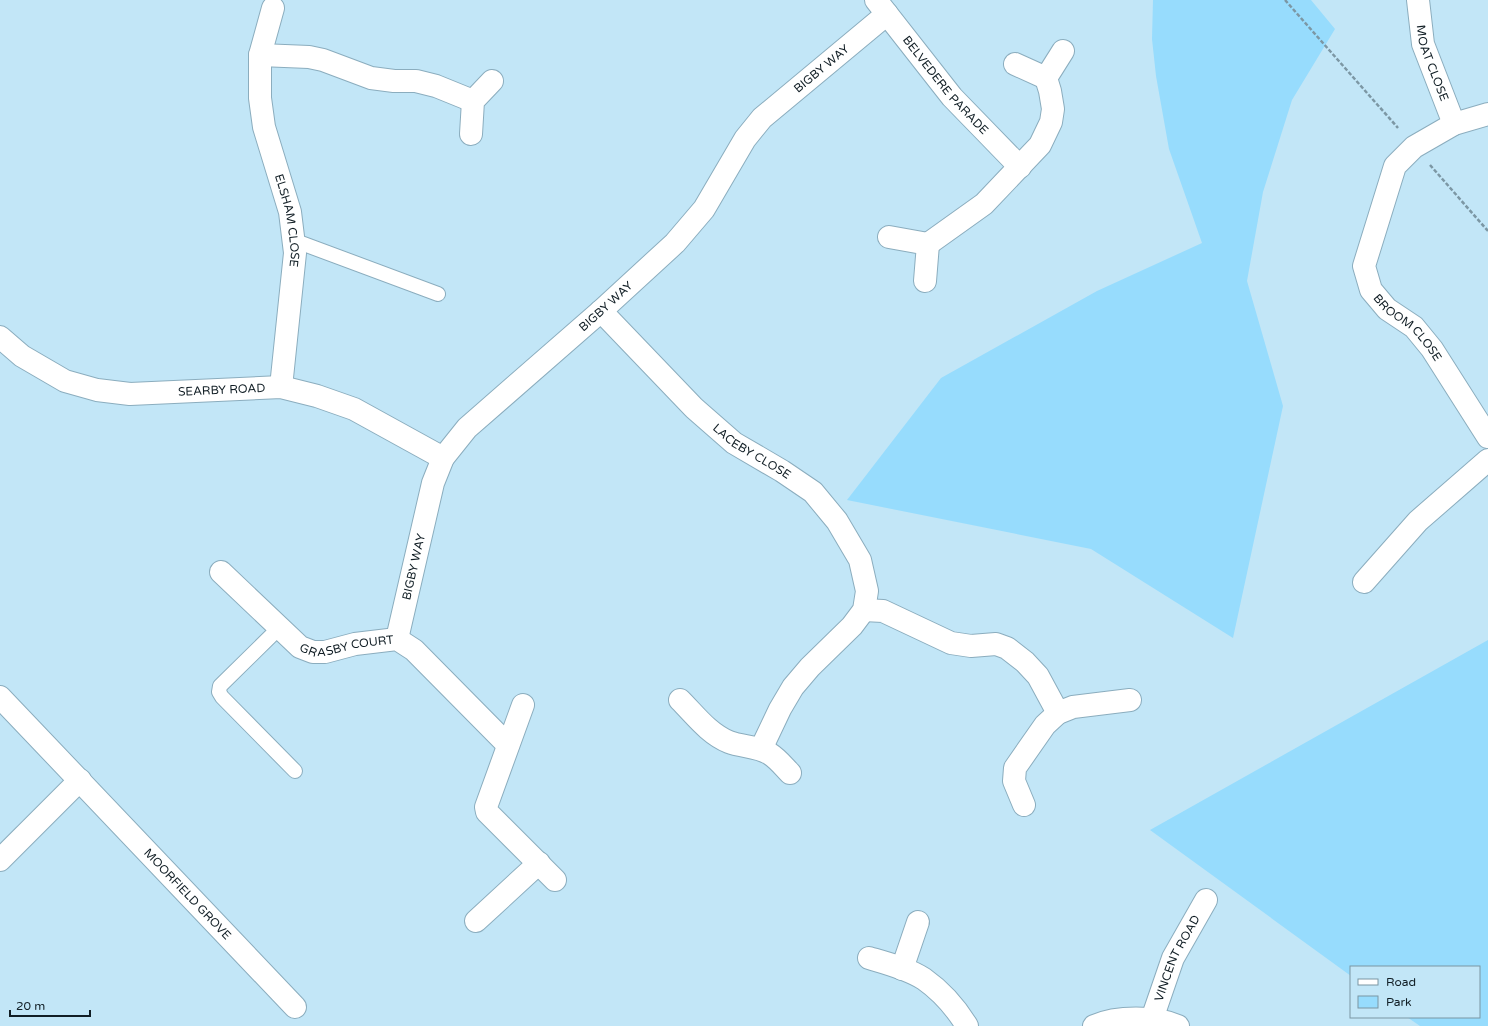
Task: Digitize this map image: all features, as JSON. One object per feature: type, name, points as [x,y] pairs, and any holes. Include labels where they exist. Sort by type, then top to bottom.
[{"type":"street","name":"MOAT CLOSE","points":[[1418,0],[1423,44],[1454,124]]},
{"type":"street","name":"BELVEDERE PARADE","points":[[882,7],[952,98],[1020,167]]},
{"type":"street","name":"BIGBY WAY","points":[[398,639],[433,483],[443,458],[467,428],[601,311],[675,243],[704,209],[745,139],[762,118],[882,7]]},
{"type":"street","name":"ELSHAM CLOSE","points":[[273,8],[260,55],[260,98],[264,127],[290,212],[294,253],[281,387]]},
{"type":"street","points":[[1046,78],[1063,51]]},
{"type":"street","points":[[260,55],[309,57],[323,60],[371,78],[394,81],[416,81],[436,86],[473,101]]},
{"type":"street","points":[[889,237],[928,244],[984,204],[1040,145],[1051,122],[1053,109],[1046,78],[1015,64]]},
{"type":"street","points":[[471,134],[473,101],[492,81]]},
{"type":"street","points":[[1414,147],[1454,124],[1488,114]]},
{"type":"street","name":"BROOM CLOSE","points":[[1414,147],[1395,166],[1364,266],[1371,290],[1387,309],[1414,327],[1432,349],[1488,437]]},
{"type":"street","points":[[925,281],[928,244]]},
{"type":"street","name":"LACEBY CLOSE","points":[[601,311],[694,408],[734,443],[814,492],[837,521],[860,560],[867,591],[864,610],[852,626],[810,667],[793,687],[761,749]]},
{"type":"street","name":"SEARBY ROAD","points":[[0,337],[22,356],[65,382],[98,390],[130,394],[281,387],[317,396],[354,409],[443,458]]},
{"type":"street","points":[[1364,582],[1418,521],[1488,460]]},
{"type":"street","name":"GRASBY COURT","points":[[221,572],[300,647],[314,652],[325,652],[355,644],[398,639],[414,650],[508,745]]},
{"type":"street","points":[[864,610],[883,611],[951,643],[971,646],[996,644],[1007,648],[1025,662],[1038,676],[1058,713]]},
{"type":"street","name":"MOORFIELD GROVE","points":[[0,697],[295,1007]]},
{"type":"street","points":[[680,700],[716,735],[729,742],[761,749],[771,754],[790,773]]},
{"type":"street","points":[[1024,805],[1014,781],[1014,768],[1045,725],[1058,713],[1073,707],[1130,700]]},
{"type":"street","points":[[523,705],[486,807],[487,812],[555,880]]},
{"type":"street","points":[[0,860],[80,780]]},
{"type":"street","points":[[476,922],[539,863]]},
{"type":"street","name":"VINCENT ROAD","points":[[1152,1019],[1173,958],[1206,900]]},
{"type":"street","points":[[902,969],[918,922]]},
{"type":"street","points":[[869,958],[892,964],[923,978],[945,997],[968,1026]]},
{"type":"street","points":[[1094,1026],[1101,1023],[1128,1019],[1152,1019],[1178,1026]]},
{"type":"lane","points":[[293,240],[438,294]]},
{"type":"lane","points":[[280,627],[220,686],[219,692],[222,697],[295,771]]},
{"type":"path","points":[[1285,0],[1488,231]]},
{"type":"green space","points":[[1153,0],[1311,0],[1335,29],[1292,100],[1263,192],[1247,281],[1283,406],[1233,638],[1091,549],[847,500],[941,378],[1097,291],[1202,243],[1169,149],[1156,76],[1152,39]]},
{"type":"green space","points":[[1488,640],[1488,1026],[1420,1026],[1408,1018],[1480,1018],[1480,966],[1350,966],[1350,975],[1150,830]]}]
